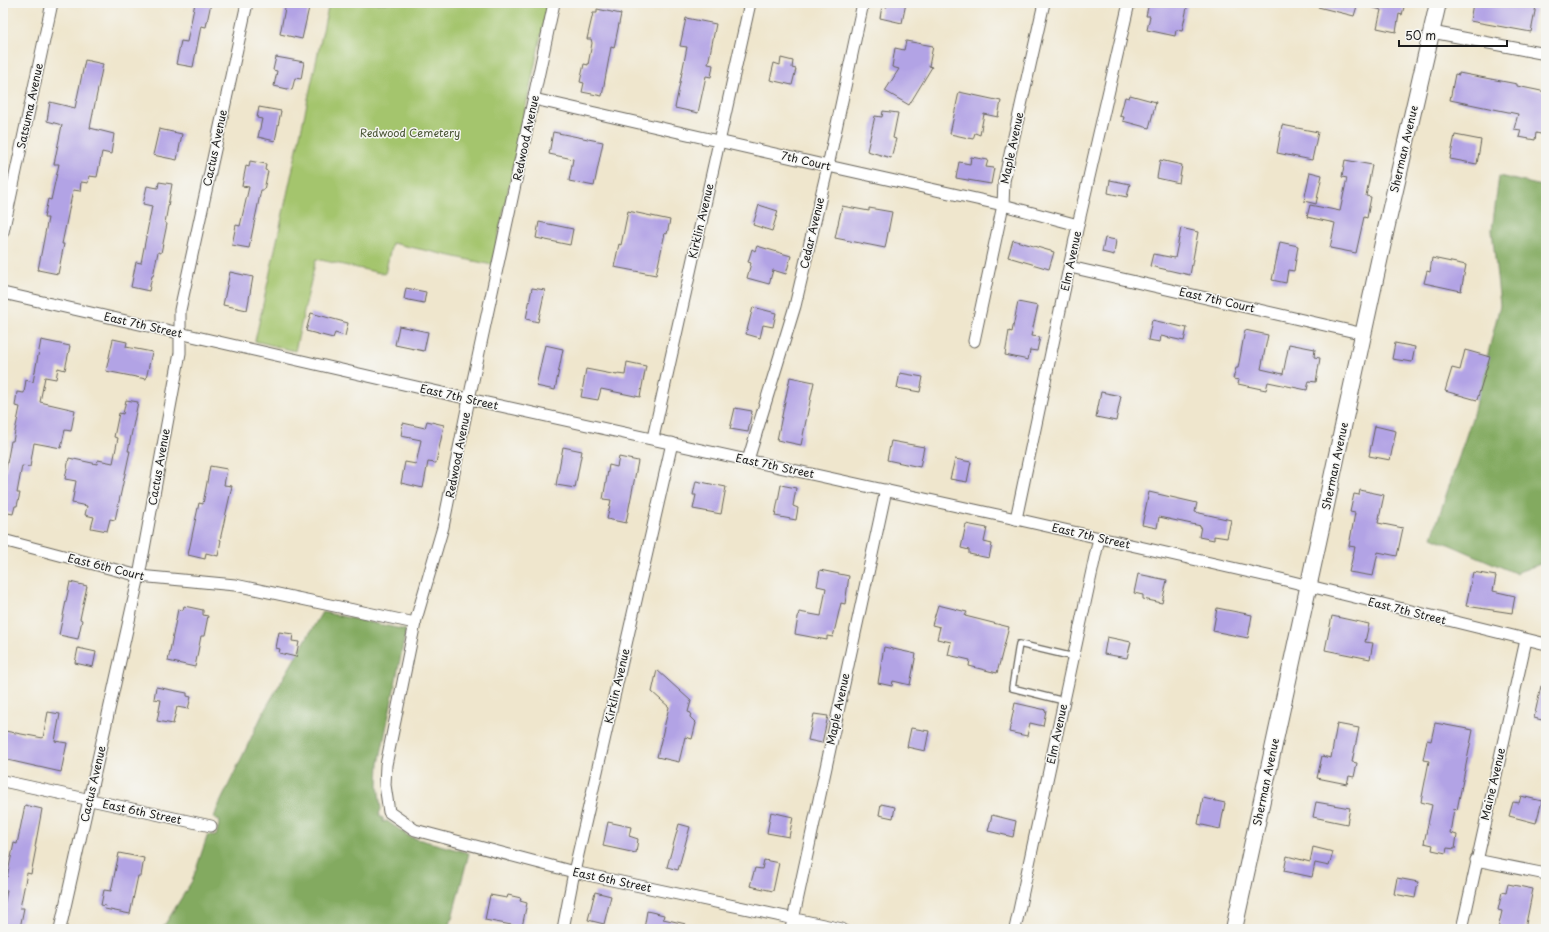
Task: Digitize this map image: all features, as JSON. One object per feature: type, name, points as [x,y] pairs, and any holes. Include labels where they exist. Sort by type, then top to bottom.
[{"type":"street","name":"Satsuma Avenue","points":[[3,232],[52,3]]},
{"type":"street","name":"Cactus Avenue","points":[[60,929],[90,801],[139,576],[180,353],[180,310],[247,3]]},
{"type":"street","name":"Redwood Avenue","points":[[389,812],[385,785],[386,765],[415,623],[443,527],[554,3]]},
{"type":"street","name":"Kirklin Avenue","points":[[653,438],[750,3]]},
{"type":"street","name":"Cedar Avenue","points":[[748,460],[795,306],[828,166],[863,3]]},
{"type":"street","name":"Maple Avenue","points":[[974,341],[1003,205],[1004,181],[1044,3]]},
{"type":"street","name":"Elm Avenue","points":[[1016,519],[1078,225],[1128,3]]},
{"type":"street","name":"Sherman Avenue","points":[[1234,929],[1386,229],[1438,3]]},
{"type":"street","points":[[1432,32],[1546,54]]},
{"type":"street","name":"7th Court","points":[[534,99],[1003,205],[1078,225]]},
{"type":"street","name":"East 7th Court","points":[[1070,267],[1364,334]]},
{"type":"street","name":"East 7th Street","points":[[3,294],[469,399],[653,438],[1100,538],[1308,586],[1546,644]]},
{"type":"street","name":"Kirklin Avenue","points":[[563,929],[574,872],[672,443]]},
{"type":"street","name":"Maple Avenue","points":[[792,924],[886,490]]},
{"type":"street","name":"Elm Avenue","points":[[1015,929],[1100,538]]},
{"type":"street","name":"East 6th Court","points":[[3,540],[139,576],[235,585],[415,623]]},
{"type":"street","name":"Maine Avenue","points":[[1462,929],[1476,860],[1526,640]]},
{"type":"street","name":"East 6th Street","points":[[3,781],[211,826]]},
{"type":"street","name":"East 6th Street","points":[[389,812],[414,830],[574,872],[792,924],[842,929]]},
{"type":"street","points":[[1476,860],[1546,874]]},
{"type":"lane","points":[[1064,701],[1012,688],[1019,644],[1074,657]]},
{"type":"green space","name":"Redwood Cemetery","points":[[329,3],[548,3],[492,265],[392,243],[385,274],[316,259],[295,351],[255,341]]},
{"type":"green space","points":[[1499,176],[1546,187],[1546,562],[1515,573],[1432,537],[1472,418],[1500,305],[1492,230]]},
{"type":"green space","points":[[322,612],[406,630],[379,764],[378,785],[381,809],[379,814],[380,817],[383,818],[383,822],[387,821],[410,837],[469,853],[449,929],[162,929],[192,881],[208,834],[216,836],[220,820],[214,818],[217,809],[264,711]]},
{"type":"building","points":[[195,3],[211,3],[206,27],[201,26],[193,67],[176,64],[181,41],[187,42]]},
{"type":"building","points":[[286,3],[310,3],[302,39],[280,34]]},
{"type":"building","points":[[887,3],[906,3],[902,23],[880,18],[882,6],[887,7]]},
{"type":"building","points":[[1149,3],[1188,3],[1182,31],[1176,30],[1175,36],[1147,30],[1150,16],[1146,16]]},
{"type":"building","points":[[1319,3],[1358,3],[1354,16],[1318,7]]},
{"type":"building","points":[[1371,3],[1405,3],[1402,15],[1399,14],[1396,32],[1377,28],[1381,10],[1371,7]]},
{"type":"building","points":[[1473,3],[1503,3],[1523,7],[1524,4],[1536,6],[1531,32],[1470,21]]},
{"type":"building","points":[[597,9],[621,14],[614,48],[611,47],[602,96],[582,92],[584,83],[580,82],[584,64],[588,65],[592,43],[591,39],[587,39],[593,13],[597,13]]},
{"type":"building","points":[[686,18],[716,24],[708,64],[713,65],[711,77],[706,76],[698,113],[675,108],[687,47],[680,46]]},
{"type":"building","points":[[906,41],[933,46],[929,66],[932,67],[909,105],[885,91],[899,69],[892,67],[895,48],[904,50]]},
{"type":"building","points":[[276,57],[304,62],[301,79],[295,78],[292,90],[274,86],[277,71],[273,70]]},
{"type":"building","points":[[781,58],[793,61],[792,68],[796,69],[792,85],[770,80],[774,63],[780,65]]},
{"type":"building","points":[[85,60],[103,64],[90,128],[114,134],[111,154],[102,152],[97,177],[89,176],[88,183],[81,182],[80,191],[73,190],[62,244],[64,244],[58,274],[38,270],[48,218],[44,218],[48,199],[51,200],[59,164],[54,164],[62,125],[47,121],[50,102],[75,108]]},
{"type":"building","points":[[1459,73],[1517,84],[1517,86],[1546,92],[1545,135],[1536,133],[1535,140],[1519,137],[1521,130],[1514,129],[1518,114],[1450,100],[1455,74],[1459,75]]},
{"type":"building","points":[[959,92],[1001,101],[998,117],[984,114],[980,135],[975,133],[973,139],[950,134]]},
{"type":"building","points":[[1130,95],[1156,102],[1149,128],[1123,121],[1124,117],[1120,116],[1125,97],[1129,98]]},
{"type":"building","points":[[259,107],[281,111],[275,141],[258,137],[262,119],[257,118]]},
{"type":"building","points":[[883,111],[898,113],[893,138],[896,139],[891,158],[867,151],[875,116],[882,117]]},
{"type":"building","points":[[1282,125],[1318,132],[1312,160],[1277,153]]},
{"type":"building","points":[[159,129],[182,134],[177,160],[153,155]]},
{"type":"building","points":[[553,132],[603,142],[594,186],[569,181],[573,159],[549,154]]},
{"type":"building","points":[[1455,135],[1481,140],[1477,164],[1450,159]]},
{"type":"building","points":[[971,157],[988,160],[986,167],[994,168],[991,184],[956,178],[959,162],[970,164]]},
{"type":"building","points":[[1160,160],[1182,165],[1179,183],[1157,178]]},
{"type":"building","points":[[1345,160],[1372,165],[1366,196],[1371,197],[1367,218],[1364,217],[1356,253],[1330,248],[1335,223],[1307,217],[1310,205],[1340,211],[1347,178],[1342,177]]},
{"type":"building","points":[[250,161],[266,164],[265,170],[268,171],[264,190],[261,190],[249,248],[232,245],[236,225],[240,226],[249,187],[242,186],[246,166],[249,167]]},
{"type":"building","points":[[1310,172],[1322,175],[1316,204],[1304,201]]},
{"type":"building","points":[[1110,180],[1130,184],[1127,197],[1108,193]]},
{"type":"building","points":[[159,182],[172,184],[165,223],[167,224],[161,253],[158,252],[149,291],[131,287],[136,262],[141,263],[152,206],[143,204],[147,186],[158,188]]},
{"type":"building","points":[[759,205],[778,211],[772,231],[753,225]]},
{"type":"building","points":[[842,206],[869,211],[869,208],[892,212],[885,248],[835,238]]},
{"type":"building","points":[[628,211],[670,220],[667,234],[665,233],[656,275],[614,267],[619,244],[621,245]]},
{"type":"building","points":[[539,222],[573,229],[570,245],[536,238]]},
{"type":"building","points":[[1181,228],[1198,232],[1190,275],[1150,266],[1153,254],[1175,258]]},
{"type":"building","points":[[1105,238],[1116,240],[1114,255],[1102,252]]},
{"type":"building","points":[[1013,240],[1054,252],[1049,269],[1008,257]]},
{"type":"building","points":[[1280,242],[1298,246],[1294,271],[1288,270],[1286,283],[1272,280]]},
{"type":"building","points":[[757,246],[791,256],[786,274],[773,270],[769,284],[747,278],[751,263],[748,262],[752,249],[755,251]]},
{"type":"building","points":[[1432,258],[1466,265],[1461,291],[1424,283],[1427,271],[1430,272]]},
{"type":"building","points":[[230,272],[253,277],[247,310],[223,305]]},
{"type":"building","points":[[406,288],[426,292],[424,303],[404,299]]},
{"type":"building","points":[[532,288],[545,290],[538,322],[526,319]]},
{"type":"building","points":[[1018,302],[1038,306],[1031,336],[1040,337],[1037,351],[1030,350],[1028,360],[1005,355],[1009,331],[1012,332]]},
{"type":"building","points":[[753,307],[776,313],[773,327],[763,325],[760,338],[746,334]]},
{"type":"building","points":[[311,313],[348,323],[345,336],[335,333],[333,338],[306,331]]},
{"type":"building","points":[[1152,320],[1187,328],[1184,341],[1161,336],[1160,342],[1148,340]]},
{"type":"building","points":[[399,326],[428,332],[424,351],[395,345]]},
{"type":"building","points":[[1245,330],[1268,335],[1261,369],[1283,374],[1289,344],[1315,349],[1314,357],[1320,358],[1316,382],[1309,381],[1307,390],[1268,382],[1266,390],[1238,384],[1239,380],[1233,379],[1236,368],[1238,368]]},
{"type":"building","points":[[113,339],[127,342],[126,347],[152,352],[146,379],[106,371]]},
{"type":"building","points":[[41,340],[70,346],[65,370],[58,368],[56,379],[45,377],[40,402],[75,410],[71,431],[65,430],[61,448],[34,443],[30,467],[22,466],[17,493],[20,493],[17,506],[15,506],[13,514],[3,512],[3,474],[5,474],[11,441],[13,441],[20,407],[15,406],[17,392],[24,393],[26,380],[33,382]]},
{"type":"building","points":[[1395,343],[1415,347],[1412,362],[1392,359]]},
{"type":"building","points":[[545,345],[563,349],[555,390],[536,386]]},
{"type":"building","points":[[1465,350],[1490,357],[1477,400],[1445,391],[1452,368],[1460,370]]},
{"type":"building","points":[[627,362],[646,366],[640,397],[601,389],[598,400],[581,397],[586,369],[617,375],[625,375]]},
{"type":"building","points":[[900,373],[923,377],[920,392],[897,388]]},
{"type":"building","points":[[790,377],[814,382],[801,445],[777,440]]},
{"type":"building","points":[[1101,392],[1121,396],[1116,421],[1096,417]]},
{"type":"building","points":[[126,400],[138,402],[128,451],[130,451],[115,520],[110,519],[107,531],[91,528],[94,517],[85,515],[87,506],[72,503],[76,481],[65,479],[69,458],[97,464],[98,460],[113,463],[118,438],[114,437],[119,413],[123,414]]},
{"type":"building","points":[[735,408],[752,411],[748,432],[730,429]]},
{"type":"building","points":[[427,421],[444,425],[436,463],[428,462],[423,488],[401,483],[405,462],[416,464],[421,440],[401,436],[403,423],[425,428]]},
{"type":"building","points":[[1375,426],[1396,431],[1390,460],[1369,456]]},
{"type":"building","points":[[891,441],[924,447],[920,467],[887,460]]},
{"type":"building","points":[[563,447],[582,451],[575,488],[556,485]]},
{"type":"building","points":[[619,457],[638,461],[626,523],[607,519],[611,500],[603,499],[609,465],[617,467]]},
{"type":"building","points":[[955,459],[971,462],[967,482],[950,479]]},
{"type":"building","points":[[210,466],[227,469],[224,485],[232,486],[218,556],[206,553],[205,559],[188,555],[199,503],[203,504]]},
{"type":"building","points":[[696,481],[726,487],[721,514],[693,509],[696,495],[693,495]]},
{"type":"building","points":[[781,485],[796,488],[793,506],[798,508],[796,520],[775,516]]},
{"type":"building","points":[[1360,490],[1384,495],[1378,523],[1403,528],[1397,556],[1378,552],[1373,576],[1349,572],[1355,547],[1349,546],[1355,513],[1350,512],[1354,494],[1359,495]]},
{"type":"building","points":[[1149,492],[1197,503],[1195,512],[1231,520],[1227,538],[1214,536],[1214,540],[1199,537],[1201,526],[1159,517],[1157,528],[1142,525]]},
{"type":"building","points":[[966,524],[987,528],[984,542],[992,544],[989,558],[969,554],[969,550],[961,548]]},
{"type":"building","points":[[820,570],[849,576],[845,604],[841,603],[833,637],[827,636],[827,640],[795,634],[799,612],[821,616],[826,588],[817,586]]},
{"type":"building","points":[[1473,572],[1496,576],[1493,591],[1515,596],[1512,613],[1466,606]]},
{"type":"building","points":[[1138,574],[1167,580],[1162,603],[1143,599],[1143,595],[1134,593]]},
{"type":"building","points":[[70,582],[87,586],[80,619],[82,620],[78,639],[59,635]]},
{"type":"building","points":[[938,605],[967,612],[965,616],[1009,627],[997,673],[969,666],[970,660],[948,655],[951,642],[937,639],[940,627],[932,625]]},
{"type":"building","points":[[184,606],[203,610],[203,615],[208,616],[204,636],[201,636],[195,667],[168,661],[178,609],[183,610]]},
{"type":"building","points":[[1217,608],[1252,615],[1248,638],[1213,631]]},
{"type":"building","points":[[1332,616],[1369,624],[1365,642],[1373,643],[1370,659],[1325,650]]},
{"type":"building","points":[[279,632],[293,634],[292,641],[299,642],[296,657],[279,653],[280,649],[276,648]]},
{"type":"building","points":[[1107,637],[1131,642],[1127,658],[1104,654]]},
{"type":"building","points":[[884,647],[916,654],[910,685],[893,681],[892,686],[878,683]]},
{"type":"building","points":[[78,648],[96,652],[93,667],[75,663]]},
{"type":"building","points":[[657,670],[691,701],[688,712],[691,713],[690,717],[696,723],[692,739],[685,737],[679,762],[657,757],[669,707],[652,692]]},
{"type":"building","points":[[1541,686],[1546,686],[1546,721],[1534,718]]},
{"type":"building","points":[[156,687],[187,693],[187,696],[191,697],[188,709],[177,707],[173,724],[157,721],[161,700],[154,699]]},
{"type":"building","points":[[1015,703],[1046,710],[1043,726],[1030,723],[1027,736],[1009,732]]},
{"type":"building","points":[[48,712],[60,714],[55,741],[67,743],[61,772],[3,759],[3,742],[5,731],[43,738]]},
{"type":"building","points":[[814,714],[828,716],[822,743],[808,740]]},
{"type":"building","points":[[1435,723],[1473,730],[1457,810],[1454,809],[1450,833],[1457,835],[1455,849],[1447,848],[1446,853],[1432,850],[1433,845],[1424,843],[1432,805],[1421,802],[1429,761],[1423,760],[1427,740],[1431,741]]},
{"type":"building","points":[[1337,724],[1359,728],[1352,762],[1357,763],[1354,777],[1349,776],[1347,784],[1317,778],[1322,756],[1331,758]]},
{"type":"building","points":[[911,728],[929,731],[925,751],[907,747]]},
{"type":"building","points":[[1521,796],[1542,801],[1536,823],[1509,816],[1513,802],[1519,803]]},
{"type":"building","points":[[1203,798],[1225,803],[1220,829],[1198,824]]},
{"type":"building","points":[[1316,802],[1350,808],[1347,824],[1313,817]]},
{"type":"building","points":[[881,804],[895,807],[893,818],[879,815]]},
{"type":"building","points":[[25,805],[42,809],[31,874],[27,873],[20,908],[24,908],[20,928],[3,924],[3,911],[7,890],[3,889],[3,876],[7,877],[14,843],[17,844]]},
{"type":"building","points":[[771,812],[793,817],[789,837],[767,833]]},
{"type":"building","points":[[992,815],[1016,821],[1013,837],[988,831]]},
{"type":"building","points":[[608,822],[631,827],[629,836],[638,839],[636,853],[603,846]]},
{"type":"building","points":[[679,824],[690,827],[678,870],[667,867]]},
{"type":"building","points":[[1313,847],[1333,852],[1329,866],[1315,863],[1312,877],[1284,871],[1287,856],[1310,862]]},
{"type":"building","points":[[119,853],[144,858],[141,876],[138,876],[130,914],[105,909],[106,906],[101,905],[104,890],[111,891]]},
{"type":"building","points":[[764,860],[779,863],[773,891],[750,886],[755,868],[762,869]]},
{"type":"building","points":[[1397,878],[1418,882],[1415,898],[1394,894]]},
{"type":"building","points":[[1508,884],[1533,889],[1525,929],[1498,929],[1502,911],[1498,910],[1502,892],[1506,893]]},
{"type":"building","points":[[595,892],[611,896],[604,924],[588,920]]},
{"type":"building","points":[[490,895],[507,898],[508,895],[521,898],[520,901],[527,903],[522,927],[485,920]]},
{"type":"building","points":[[647,911],[664,915],[663,919],[686,924],[686,929],[644,929]]}]
